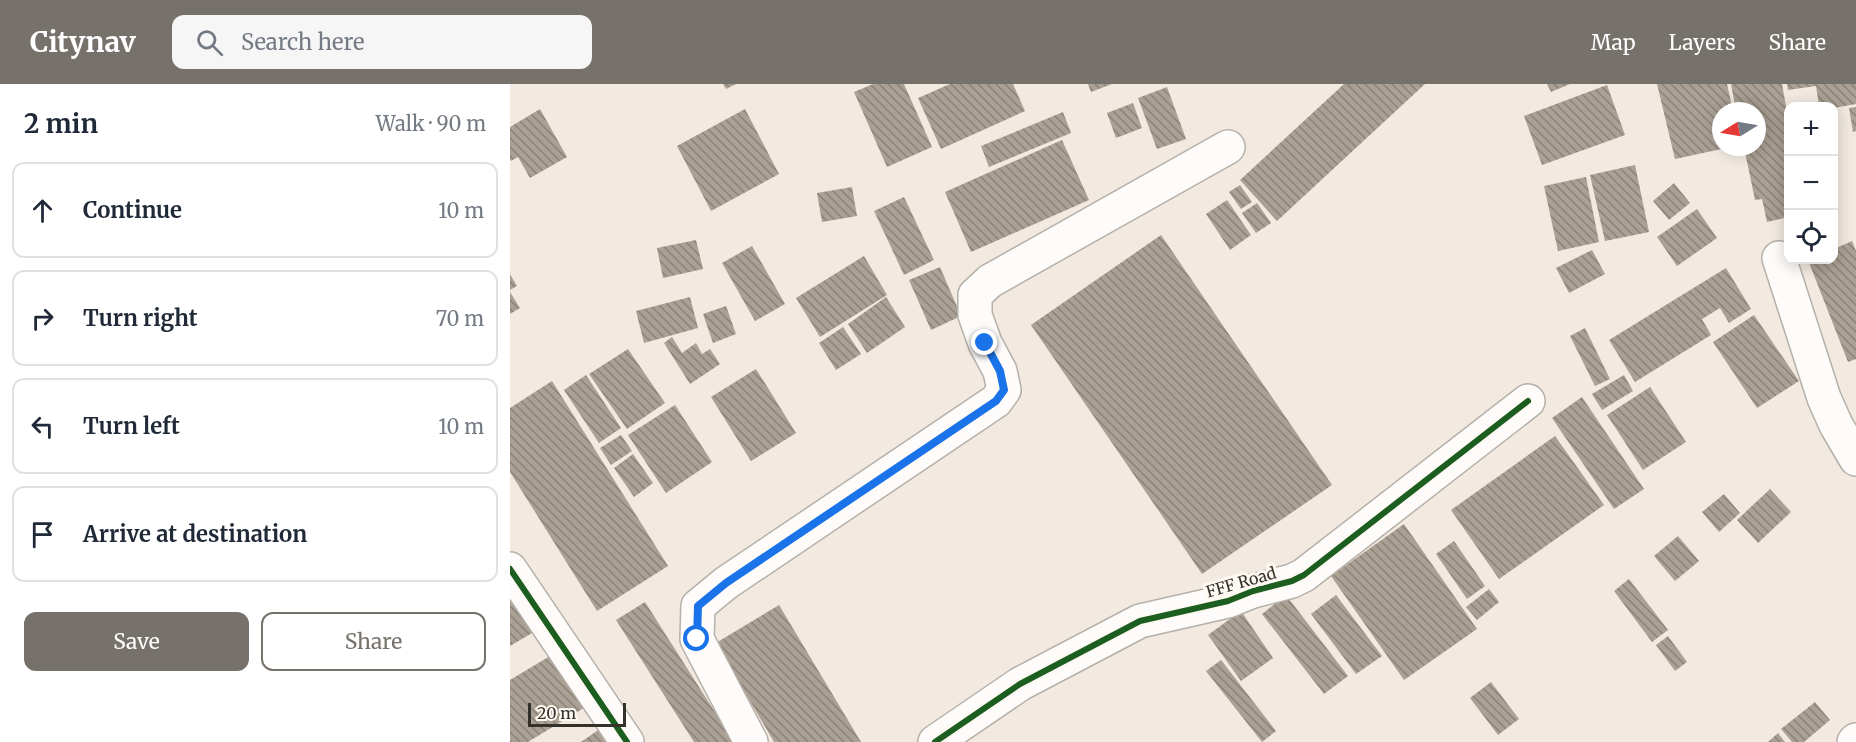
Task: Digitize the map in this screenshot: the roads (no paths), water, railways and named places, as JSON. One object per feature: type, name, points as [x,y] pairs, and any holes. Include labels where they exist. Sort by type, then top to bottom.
[{"type":"street","points":[[751,742],[697,639],[698,606],[726,583],[996,401],[1004,390],[1000,371],[985,343],[975,315],[975,295],[990,281],[1228,147]]},
{"type":"street","points":[[1779,258],[1824,398],[1836,425],[1856,459]]},
{"type":"street","name":"FFF Road","points":[[936,742],[1020,684],[1140,621],[1228,601],[1304,575],[1528,401]]},
{"type":"street","points":[[510,569],[627,742]]}]
